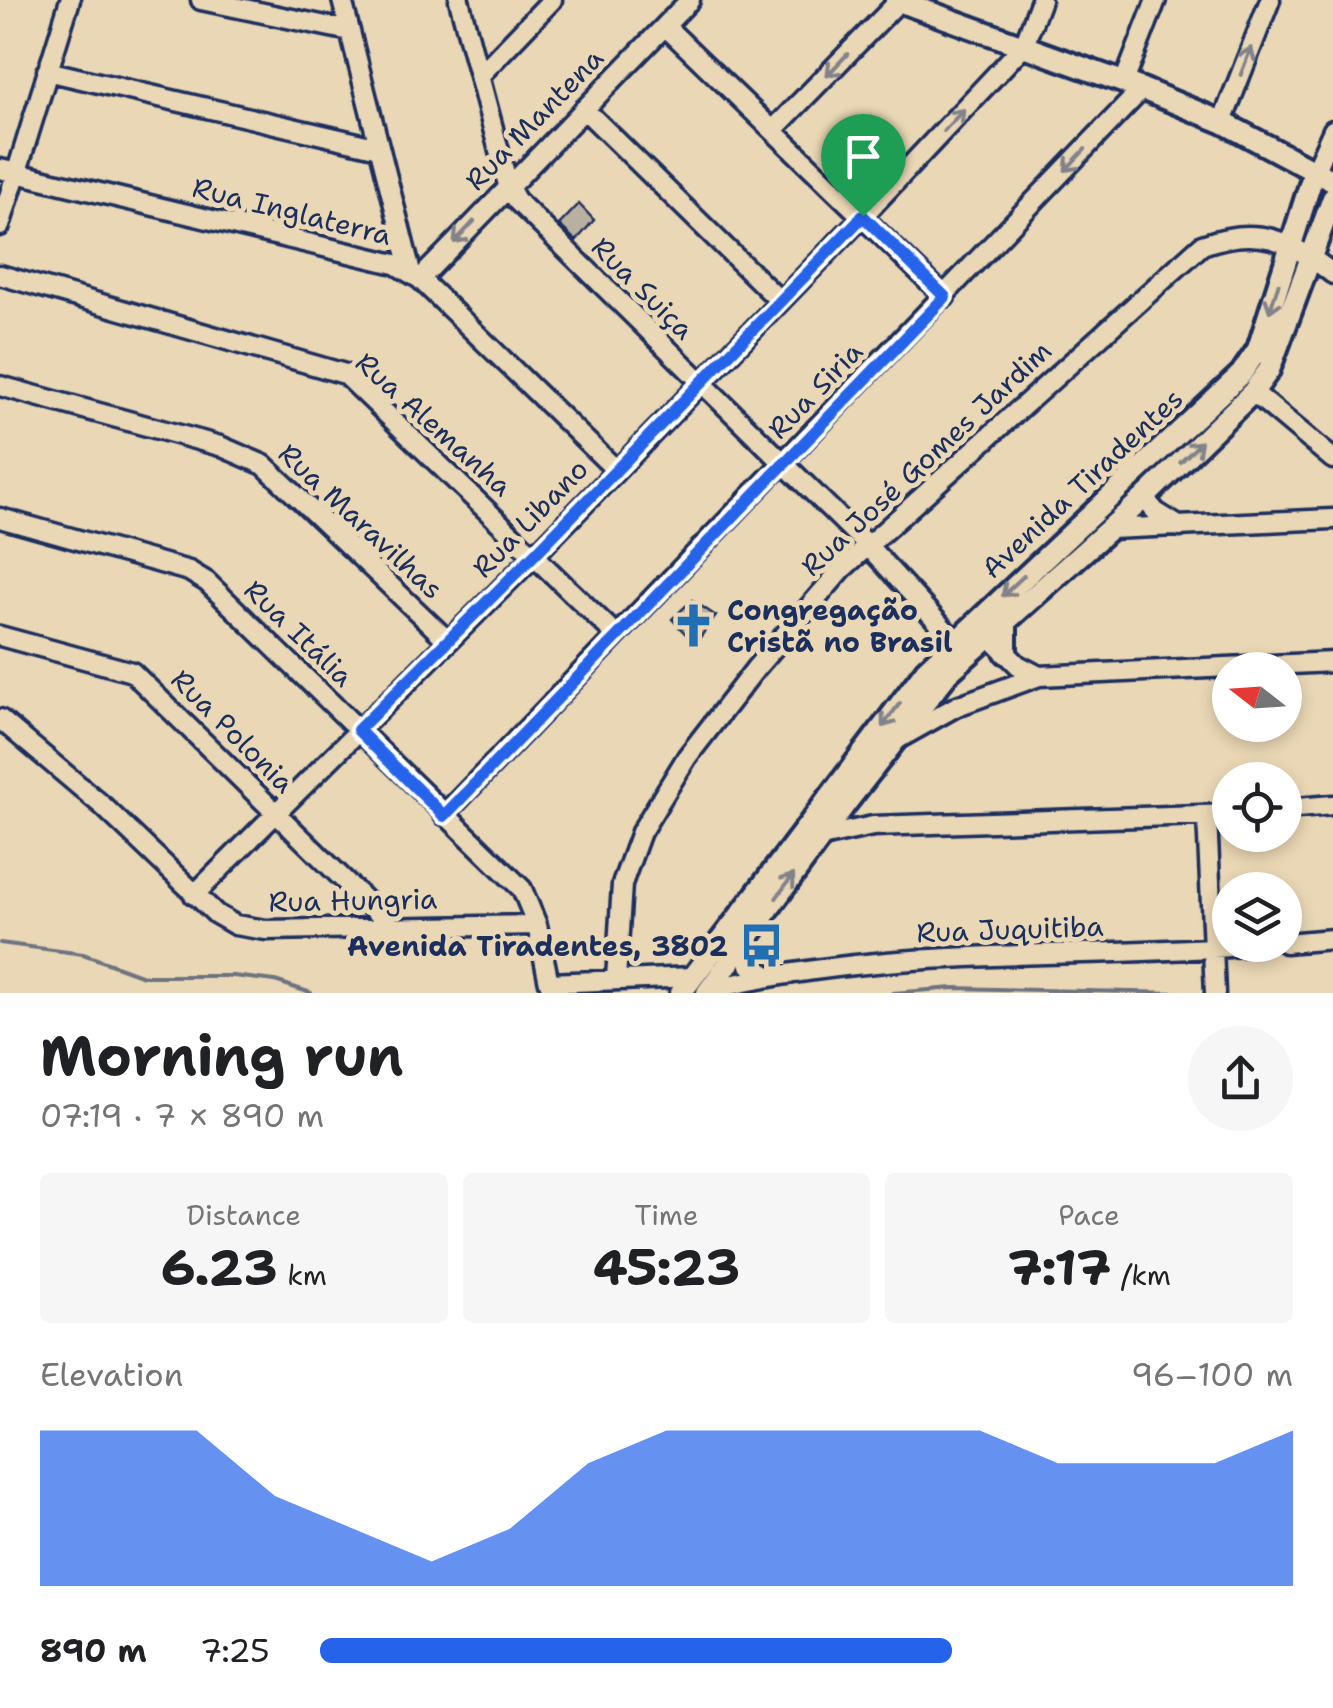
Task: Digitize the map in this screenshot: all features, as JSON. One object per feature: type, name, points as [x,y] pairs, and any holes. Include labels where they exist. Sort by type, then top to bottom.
[{"type":"main road","points":[[898,1],[1222,122],[1324,176]]},
{"type":"main road","name":"Avenida Tiradentes","points":[[698,988],[746,939],[982,628],[1241,374],[1258,349],[1291,246],[1324,176]]},
{"type":"main road","name":"Avenida Tiradentes","points":[[698,988],[916,683],[954,641],[1006,620],[1144,498],[1253,392],[1269,370],[1333,198]]},
{"type":"main road","points":[[1006,620],[1006,653]]},
{"type":"street","points":[[0,226],[8,171],[48,72],[70,0]]},
{"type":"street","points":[[201,0],[350,31]]},
{"type":"street","points":[[342,0],[415,276]]},
{"type":"street","points":[[459,0],[508,185]]},
{"type":"street","points":[[480,75],[552,0]]},
{"type":"street","name":"Rua Mantena","points":[[415,276],[690,0]]},
{"type":"street","points":[[1024,45],[1040,0]]},
{"type":"street","points":[[1133,86],[1156,0]]},
{"type":"street","points":[[1222,122],[1270,0]]},
{"type":"street","points":[[774,128],[898,1]]},
{"type":"street","points":[[665,26],[945,297]]},
{"type":"street","name":"Rua Libano","points":[[194,895],[701,384],[1024,45]]},
{"type":"street","points":[[48,72],[380,148]]},
{"type":"street","name":"Rua Siria","points":[[444,816],[945,297],[1133,86]]},
{"type":"street","points":[[584,108],[780,301]]},
{"type":"street","points":[[1324,176],[1333,130]]},
{"type":"street","name":"Rua Inglaterra","points":[[8,171],[342,249],[415,276],[615,469]]},
{"type":"street","name":"Rua Suiça","points":[[508,185],[524,209],[869,546],[954,641]]},
{"type":"street","name":"Rua José Gomes Jardim","points":[[616,979],[622,884],[655,805],[756,668],[817,595],[1202,245],[1245,233],[1291,246],[1333,274]]},
{"type":"street","name":"Rua Alemanha","points":[[0,276],[333,368],[355,382],[616,635]]},
{"type":"street","name":"Rua Maravilhas","points":[[0,386],[220,446],[264,465],[448,640]]},
{"type":"street","points":[[1253,392],[1333,459]]},
{"type":"street","points":[[1144,498],[1156,512],[1181,528]]},
{"type":"street","name":"Rua Itália","points":[[0,518],[199,576],[522,889],[537,925]]},
{"type":"street","points":[[1110,528],[1333,519]]},
{"type":"street","points":[[982,628],[1018,666],[1040,676]]},
{"type":"street","name":"Rua Polonia","points":[[0,636],[132,672],[392,927]]},
{"type":"street","points":[[897,740],[957,706],[1040,676],[1333,662]]},
{"type":"street","name":"Rua Hungria","points":[[0,719],[103,806],[194,895],[236,925],[537,925]]},
{"type":"street","points":[[846,803],[872,826]]},
{"type":"street","points":[[1302,808],[1333,805]]},
{"type":"street","points":[[1207,816],[1212,926]]},
{"type":"street","points":[[821,837],[872,826],[1212,816]]},
{"type":"street","points":[[537,925],[549,984],[616,979]]},
{"type":"street","points":[[1302,941],[1333,938]]},
{"type":"street","points":[[746,939],[750,965],[767,975]]},
{"type":"street","name":"Rua Juquitiba","points":[[616,979],[698,988],[767,975],[886,961],[1212,948]]},
{"type":"street","points":[[1213,962],[1214,993]]},
{"type":"building","points":[[579,204],[594,220],[576,241],[559,225]]},
{"type":"building","name":"Congregação Cristã no Brasil","points":[[692,600],[716,616],[695,644],[672,619]]},
{"type":"waterway","points":[[0,943],[83,954],[143,976],[233,976],[275,981],[311,993]]},
{"type":"waterway","points":[[893,993],[953,988],[1178,993]]},
{"type":"place","name":"Congregação Cristã no Brasil","points":[[694,626]]},
{"type":"place","name":"Avenida Tiradentes, 3802","points":[[761,946]]},
{"type":"route","points":[[863,216],[945,297],[444,816],[358,730],[863,216]]}]
